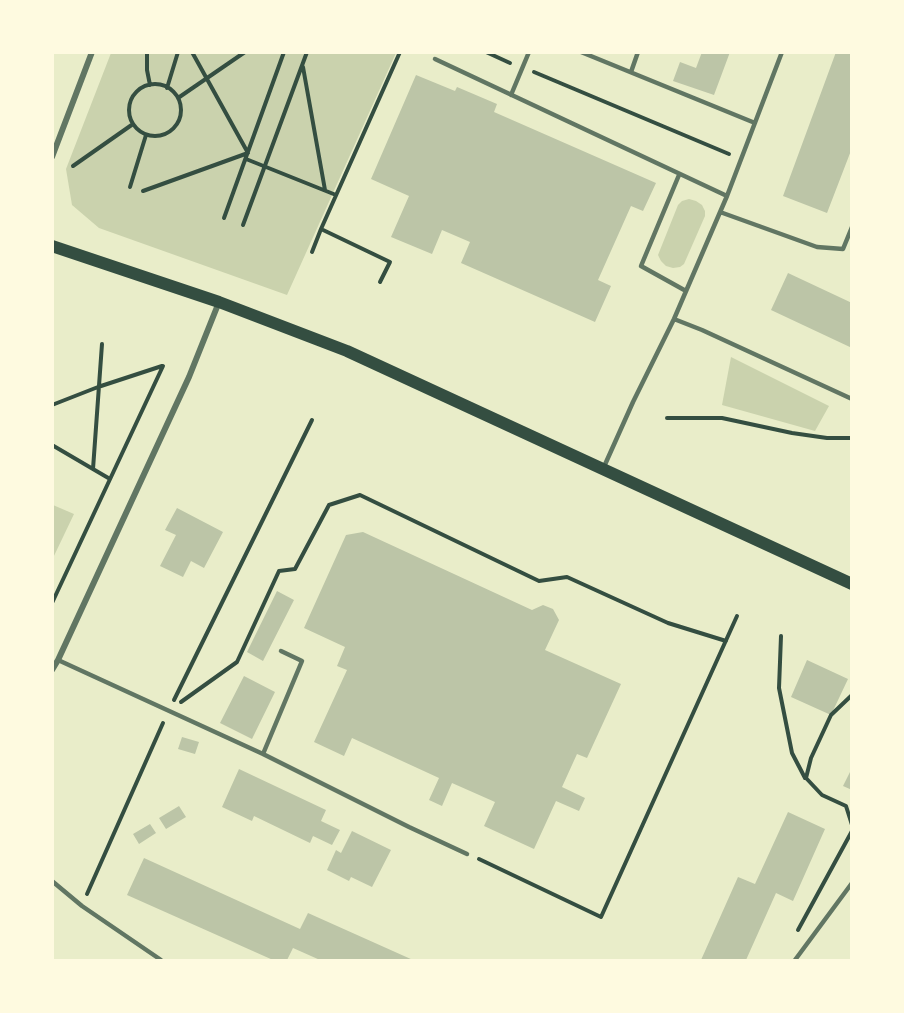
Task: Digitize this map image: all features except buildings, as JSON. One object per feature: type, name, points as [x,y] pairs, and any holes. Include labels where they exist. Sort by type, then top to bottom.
[{"type":"main road","points":[[52,246],[219,302],[346,351],[852,584]]},
{"type":"street","points":[[52,157],[92,52]]},
{"type":"street","points":[[52,670],[189,377],[219,302]]},
{"type":"lane","points":[[511,95],[529,52]]},
{"type":"lane","points":[[582,52],[755,123]]},
{"type":"lane","points":[[631,72],[638,52]]},
{"type":"lane","points":[[603,469],[674,319],[727,196],[782,52]]},
{"type":"lane","points":[[435,59],[727,196]]},
{"type":"lane","points":[[679,175],[641,266],[686,291]]},
{"type":"lane","points":[[720,212],[817,247],[843,249],[852,227]]},
{"type":"lane","points":[[674,319],[852,399]]},
{"type":"lane","points":[[263,754],[302,661],[281,651]]},
{"type":"lane","points":[[58,660],[263,754],[467,854]]},
{"type":"lane","points":[[52,881],[82,906],[161,960]]},
{"type":"lane","points":[[795,960],[852,883]]},
{"type":"path","points":[[147,52],[150,85]]},
{"type":"path","points":[[167,88],[178,52]]},
{"type":"path","points":[[192,52],[248,153]]},
{"type":"path","points":[[178,98],[245,52]]},
{"type":"path","points":[[224,218],[284,52]]},
{"type":"path","points":[[243,225],[307,52]]},
{"type":"path","points":[[312,252],[400,52]]},
{"type":"path","points":[[487,53],[510,63]]},
{"type":"path","points":[[302,65],[325,190]]},
{"type":"path","points":[[532,72],[741,158]]},
{"type":"path","points":[[150,85],[167,88],[178,98],[181,108],[176,124],[171,131],[163,135],[146,135],[139,131],[129,117],[131,100],[142,88],[150,85]]},
{"type":"path","points":[[73,166],[133,124]]},
{"type":"path","points":[[130,187],[146,135]]},
{"type":"path","points":[[143,191],[248,153]]},
{"type":"path","points":[[246,159],[336,195]]},
{"type":"path","points":[[321,229],[390,261],[381,282]]},
{"type":"path","points":[[93,469],[102,344]]},
{"type":"path","points":[[52,405],[163,366],[52,603]]},
{"type":"path","points":[[667,418],[722,418],[792,433],[828,438],[852,438]]},
{"type":"path","points":[[82,906],[169,711],[312,420]]},
{"type":"path","points":[[52,445],[110,480]]},
{"type":"path","points":[[169,711],[237,662],[279,572],[295,569],[328,505],[360,495],[538,581],[567,577],[668,623],[726,641]]},
{"type":"path","points":[[467,854],[601,917],[737,616]]},
{"type":"path","points":[[781,636],[779,688],[792,753],[806,778],[822,795],[846,806],[852,825]]},
{"type":"path","points":[[806,778],[811,758],[831,716],[852,695]]},
{"type":"path","points":[[797,931],[852,831]]},
{"type":"green space","points":[[111,53],[396,53],[287,295],[99,228],[72,205],[66,169]]},
{"type":"green space","points":[[689,199],[702,205],[705,216],[684,264],[673,268],[666,266],[658,255],[678,205]]},
{"type":"green space","points":[[731,357],[829,406],[815,431],[722,405]]},
{"type":"green space","points":[[53,505],[74,514],[53,558]]}]
